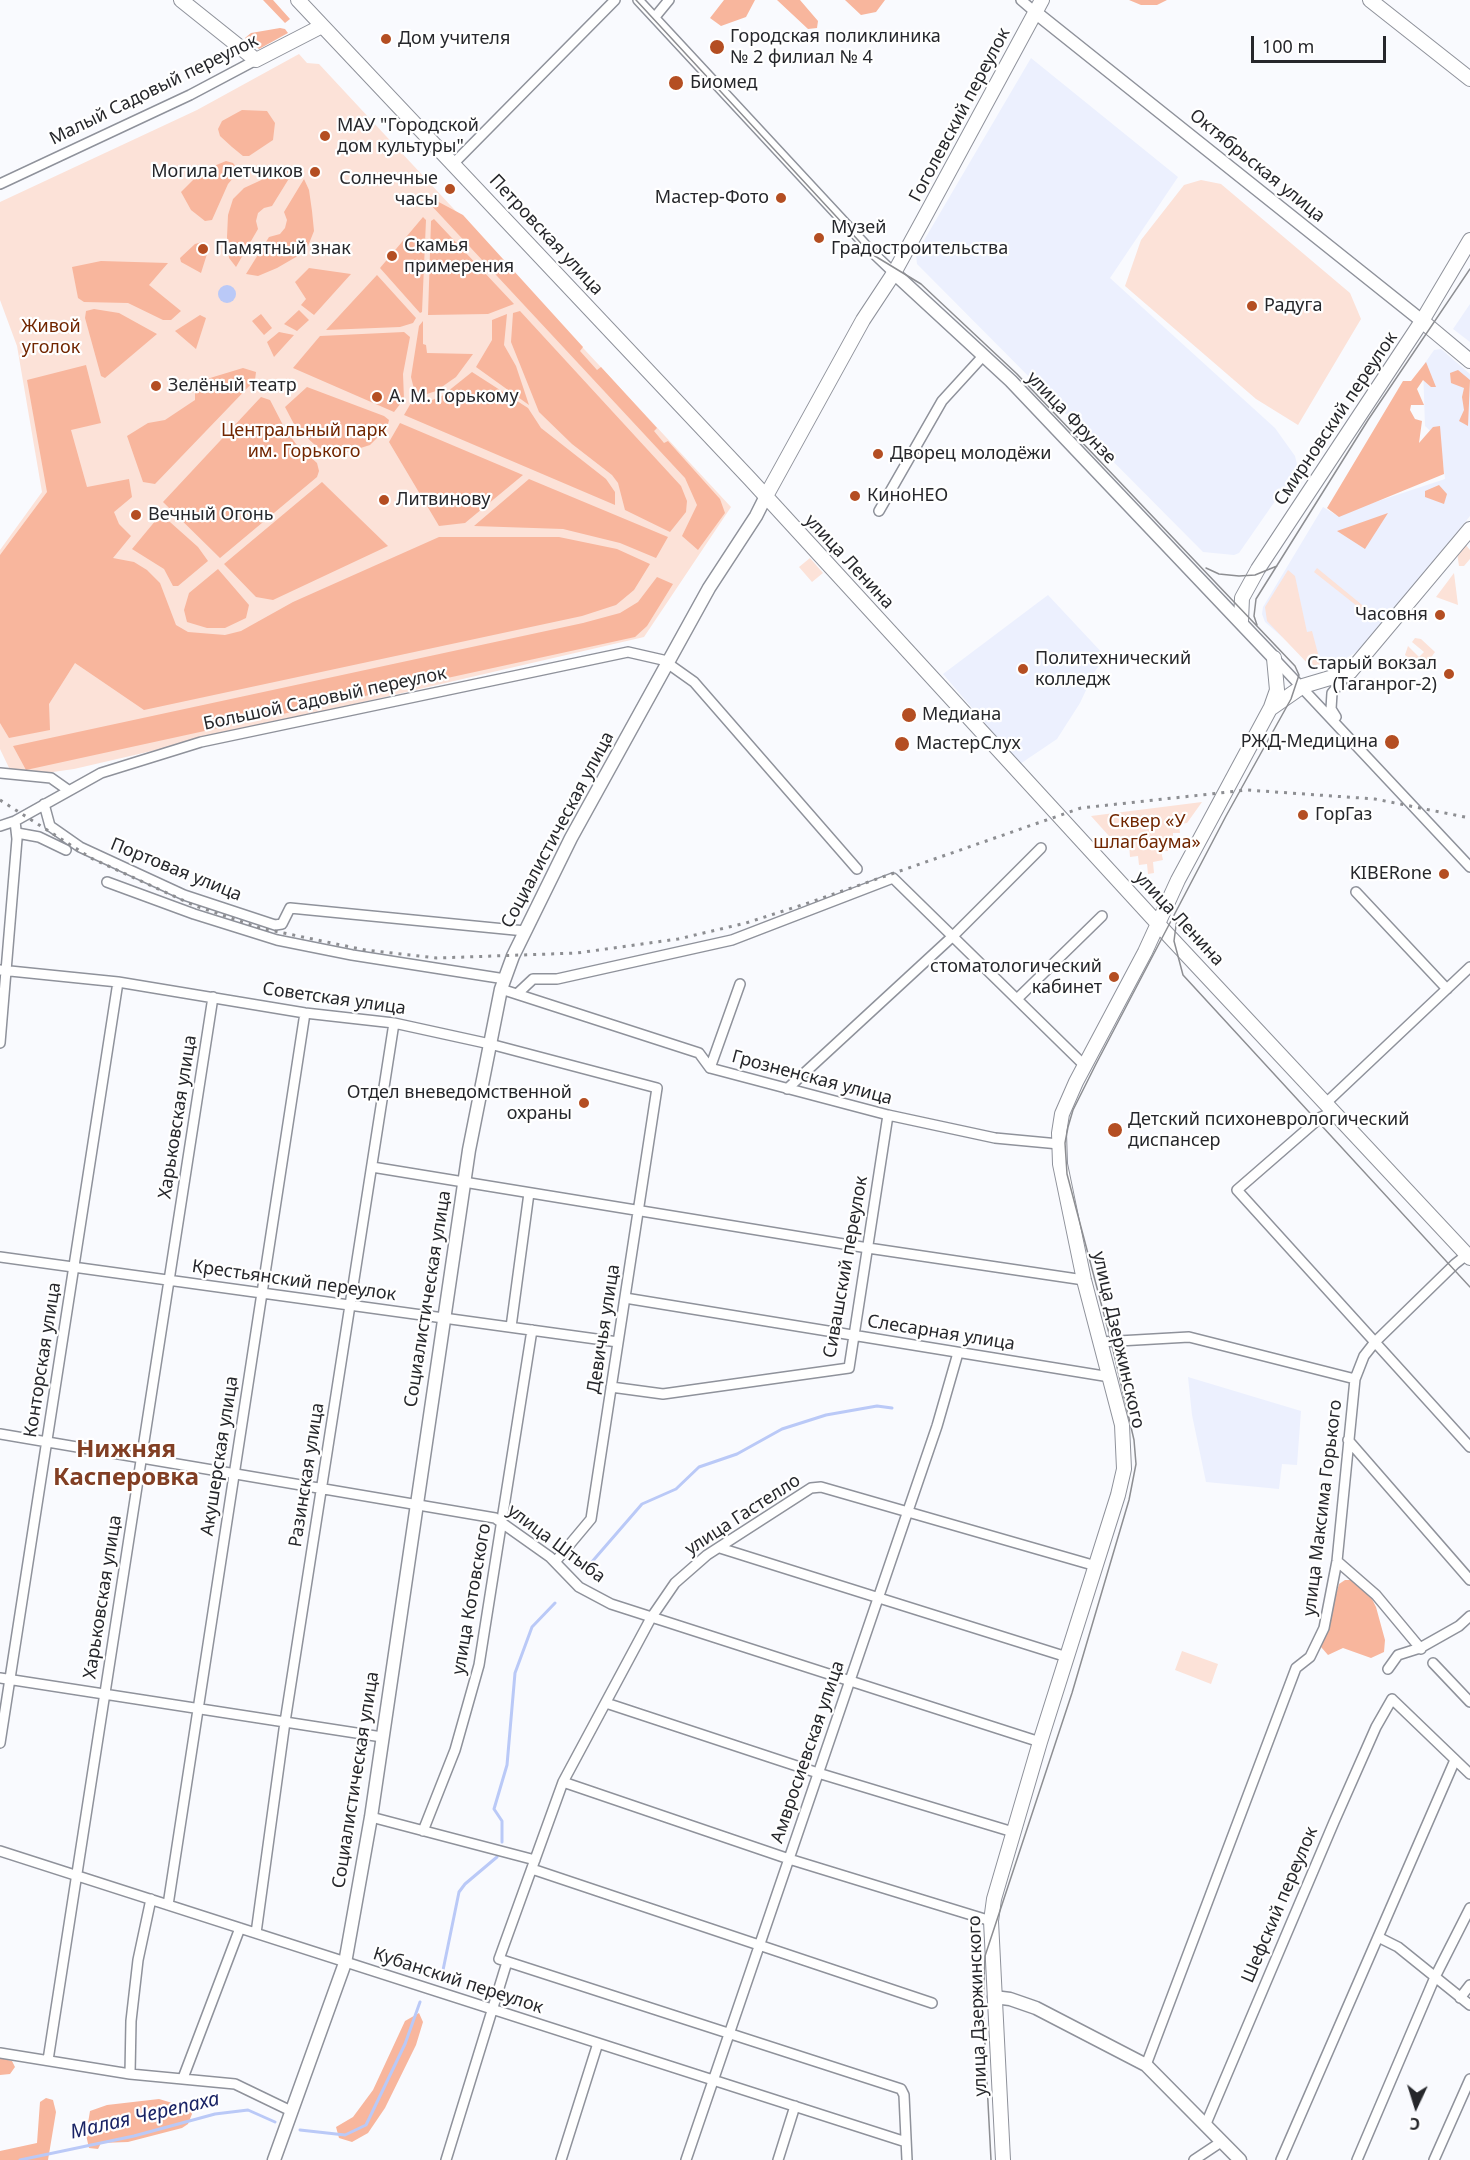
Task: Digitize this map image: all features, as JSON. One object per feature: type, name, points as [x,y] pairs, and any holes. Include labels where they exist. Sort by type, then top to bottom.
[{"type":"main road","points":[[181,0],[256,60]]},
{"type":"main road","name":"Петровская улица","points":[[298,0],[766,496]]},
{"type":"main road","points":[[1370,0],[1470,79]]},
{"type":"main road","name":"Гоголевский переулок","points":[[766,496],[863,320],[894,273],[1039,6]]},
{"type":"main road","name":"Малый Садовый переулок","points":[[256,60],[322,26]]},
{"type":"main road","name":"Смирновский переулок","points":[[1241,621],[1242,598],[1258,569],[1422,321],[1470,240]]},
{"type":"main road","name":"Октябрьская улица","points":[[1422,321],[1470,361]]},
{"type":"main road","name":"улица Ленина","points":[[766,496],[1157,923],[1469,1255]]},
{"type":"main road","points":[[1350,672],[1469,531]]},
{"type":"main road","points":[[1270,709],[1277,690],[1274,658]]},
{"type":"main road","name":"улица Дзержинского","points":[[1003,2160],[991,1921],[999,1878],[1124,1469],[1122,1425],[1084,1280],[1065,1190],[1059,1144],[1060,1126],[1065,1107],[1084,1065],[1270,709],[1303,686],[1350,672]]},
{"type":"street","points":[[453,164],[615,0]]},
{"type":"street","name":"улица Фрунзе","points":[[638,0],[871,251],[984,355],[1303,686],[1470,867]]},
{"type":"street","points":[[655,17],[669,0]]},
{"type":"street","name":"Октябрьская улица","points":[[1021,0],[1039,6],[1422,321]]},
{"type":"street","name":"Малый Садовый переулок","points":[[0,184],[190,95],[256,60]]},
{"type":"street","points":[[879,511],[942,401],[984,355]]},
{"type":"street","name":"Социалистическая улица","points":[[276,2159],[345,1963],[370,1818],[465,1182],[503,984],[525,931],[571,838],[709,588],[766,496]]},
{"type":"street","name":"Большой Садовый переулок","points":[[0,826],[68,790],[128,764],[201,742],[614,654],[636,653],[669,663]]},
{"type":"street","points":[[669,663],[694,682],[857,868]]},
{"type":"street","points":[[1343,730],[1331,708],[1332,693],[1350,672]]},
{"type":"street","points":[[1277,690],[1303,686]]},
{"type":"street","points":[[0,772],[51,778],[68,790]]},
{"type":"street","name":"Портовая улица","points":[[44,804],[52,828],[80,847],[184,895],[275,925],[282,924],[290,908],[525,931]]},
{"type":"street","points":[[0,1043],[3,970],[17,833],[15,820]]},
{"type":"street","points":[[17,833],[39,837],[66,850]]},
{"type":"street","points":[[787,1089],[953,936],[1041,848]]},
{"type":"street","points":[[517,994],[533,979],[562,978],[732,940],[893,878],[1084,1065]]},
{"type":"street","name":"Портовая улица","points":[[107,882],[194,914],[277,940],[503,984]]},
{"type":"street","points":[[1356,892],[1447,989]]},
{"type":"street","points":[[1017,999],[1102,916]]},
{"type":"street","points":[[1470,967],[1321,1118],[1237,1190],[1470,1448]]},
{"type":"street","name":"Советская улица","points":[[3,970],[118,982],[305,1013],[394,1023],[490,1044],[657,1088]]},
{"type":"street","name":"Конторская улица","points":[[0,1743],[5,1679],[47,1442],[118,982]]},
{"type":"street","name":"Грозненская улица","points":[[503,984],[517,994],[699,1053],[710,1068],[888,1115],[995,1138],[1059,1144]]},
{"type":"street","points":[[710,1068],[740,984]]},
{"type":"street","name":"Харьковская улица","points":[[48,2060],[213,997]]},
{"type":"street","name":"Акушерская улица","points":[[168,1905],[305,1013]]},
{"type":"street","name":"Разинская улица","points":[[256,1933],[285,1722],[394,1023]]},
{"type":"street","name":"Девичья улица","points":[[555,1562],[591,1519],[657,1088]]},
{"type":"street","name":"Сивашский переулок","points":[[611,1387],[663,1394],[849,1368],[888,1115]]},
{"type":"street","points":[[372,1167],[868,1248],[1084,1280]]},
{"type":"street","points":[[511,1327],[530,1193]]},
{"type":"street","name":"улица Максима Горького","points":[[1146,2065],[1296,1668],[1310,1657],[1324,1628],[1337,1561],[1355,1378],[1364,1356],[1375,1342],[1469,1255]]},
{"type":"street","name":"Крестьянский переулок","points":[[0,1257],[618,1342]]},
{"type":"street","name":"Слесарная улица","points":[[625,1298],[1110,1377]]},
{"type":"street","name":"улица Котовского","points":[[423,1831],[469,1705],[481,1653],[532,1330]]},
{"type":"street","points":[[1101,1342],[1189,1337],[1355,1378]]},
{"type":"street","name":"Амвросиевская улица","points":[[686,2160],[907,1512],[958,1353]]},
{"type":"street","name":"улица Штыба","points":[[0,1434],[495,1518],[555,1562],[579,1587],[610,1604],[1040,1742]]},
{"type":"street","points":[[1348,1440],[1470,1580]]},
{"type":"street","name":"улица Гастелло","points":[[447,2160],[492,2009],[503,1960],[563,1782],[651,1618],[675,1583],[707,1555],[811,1488],[821,1487],[1096,1566]]},
{"type":"street","points":[[720,1548],[1066,1656]]},
{"type":"street","points":[[1337,1561],[1376,1595],[1420,1649]]},
{"type":"street","points":[[1388,1669],[1398,1655],[1420,1649],[1459,1626],[1470,1616]]},
{"type":"street","points":[[1433,1662],[1470,1702]]},
{"type":"street","points":[[5,1679],[382,1737]]},
{"type":"street","name":"Шефский переулок","points":[[1204,2126],[1334,1822],[1376,1727],[1392,1699],[1455,1760]]},
{"type":"street","points":[[606,1703],[818,1773],[1013,1832]]},
{"type":"street","points":[[1281,2160],[1455,1760],[1470,1774]]},
{"type":"street","points":[[563,1782],[789,1859],[991,1921]]},
{"type":"street","points":[[370,1818],[534,1864],[759,1945],[932,2003]]},
{"type":"street","name":"Кубанский переулок","points":[[0,1851],[906,2142]]},
{"type":"street","points":[[130,2074],[131,2021],[138,1960],[151,1899]]},
{"type":"street","points":[[1357,2160],[1435,1977],[1470,1908]]},
{"type":"street","points":[[183,2078],[240,1928]]},
{"type":"street","points":[[1378,1937],[1398,1947],[1470,2006]]},
{"type":"street","points":[[503,1960],[901,2089],[904,2095],[907,2160]]},
{"type":"street","points":[[1460,1998],[1470,1985]]},
{"type":"street","points":[[994,1997],[1010,1999],[1036,2008],[1146,2065],[1240,2160]]},
{"type":"street","points":[[561,2160],[598,2043]]},
{"type":"street","points":[[0,2053],[130,2074],[235,2084],[291,2111]]},
{"type":"street","points":[[1434,2160],[1467,2094],[1470,2079]]},
{"type":"street","points":[[778,2160],[795,2106]]},
{"type":"street","points":[[1194,2160],[1221,2142]]},
{"type":"shaded area","points":[[263,0],[273,0],[290,19],[285,23]]},
{"type":"shaded area","points":[[724,0],[755,0],[746,17],[721,26],[710,18]]},
{"type":"shaded area","points":[[777,0],[800,0],[818,21],[817,28],[808,29]]},
{"type":"shaded area","points":[[845,0],[885,0],[876,12],[861,15]]},
{"type":"shaded area","points":[[1129,0],[1167,0],[1157,5],[1141,5]]},
{"type":"shaded area","points":[[285,29],[288,33],[259,49],[245,38],[251,33]]},
{"type":"shaded area","points":[[1031,58],[1178,177],[1110,278],[1275,428],[1295,456],[1298,468],[1239,553],[1234,555],[1203,552],[917,264],[916,254]]},
{"type":"shaded area","points":[[242,110],[267,111],[275,123],[273,140],[249,156],[243,156],[232,147],[220,136],[218,129],[222,121]]},
{"type":"shaded area","points":[[226,161],[233,163],[239,171],[228,184],[212,220],[205,221],[191,210],[181,192],[202,171]]},
{"type":"shaded area","points":[[283,170],[293,172],[272,206],[258,213],[256,221],[258,229],[236,267],[229,258],[227,237],[228,215],[233,199],[244,188]]},
{"type":"shaded area","points":[[304,179],[309,190],[314,231],[308,246],[296,257],[277,268],[258,276],[246,274],[269,237],[280,234],[285,228],[287,220],[284,212]]},
{"type":"shaded area","points":[[435,200],[463,215],[583,347],[580,351],[597,370],[601,367],[657,428],[654,431],[664,443],[668,441],[720,499],[725,513],[698,550],[682,536],[697,505],[685,478],[430,204]]},
{"type":"shaded area","points":[[423,217],[426,220],[422,312],[420,313],[380,268]]},
{"type":"shaded area","points":[[434,219],[514,304],[488,314],[428,315],[431,221]]},
{"type":"shaded area","points":[[202,242],[206,245],[207,254],[201,273],[181,262],[180,258],[195,244]]},
{"type":"shaded area","points":[[101,261],[168,263],[149,285],[181,311],[171,320],[163,320],[128,303],[84,302],[78,298],[72,267]]},
{"type":"shaded area","points":[[309,268],[351,274],[314,315],[301,305],[306,299],[295,282]]},
{"type":"shaded area","points":[[377,275],[416,318],[413,323],[400,327],[326,330]]},
{"type":"shaded area","points":[[1470,304],[1470,342],[1453,329]]},
{"type":"shaded area","points":[[94,309],[119,313],[157,334],[105,378],[101,376],[85,318],[86,311]]},
{"type":"shaded area","points":[[299,310],[309,320],[297,331],[284,324]]},
{"type":"shaded area","points":[[520,311],[681,486],[687,501],[686,512],[670,532],[625,510],[618,483],[612,475],[572,444],[539,412],[511,342],[513,313]]},
{"type":"shaded area","points":[[261,314],[272,328],[264,335],[252,321]]},
{"type":"shaded area","points":[[507,314],[504,345],[516,366],[529,405],[476,367],[492,340],[492,320]]},
{"type":"shaded area","points":[[200,315],[206,318],[196,349],[175,331]]},
{"type":"shaded area","points":[[423,321],[423,344],[426,345],[427,353],[473,354],[456,377],[436,391],[424,395],[415,393],[411,377],[419,326]]},
{"type":"shaded area","points":[[279,332],[294,335],[274,357],[267,342]]},
{"type":"shaded area","points":[[404,332],[410,337],[403,374],[404,399],[394,412],[293,368],[320,336]]},
{"type":"shaded area","points":[[1441,349],[1470,374],[1470,516],[1362,648],[1336,665],[1313,664],[1265,622],[1262,614],[1263,607],[1323,507],[1336,515],[1445,479],[1440,440],[1425,426],[1423,366],[1434,350]]},
{"type":"shaded area","points":[[1426,362],[1436,387],[1431,387],[1423,380],[1417,389],[1424,405],[1411,405],[1410,410],[1415,419],[1422,421],[1419,443],[1433,427],[1440,426],[1444,474],[1339,517],[1327,508],[1403,381],[1411,381]]},
{"type":"shaded area","points":[[86,365],[101,423],[71,430],[87,487],[129,479],[132,497],[114,512],[119,524],[131,536],[113,558],[134,562],[147,570],[160,583],[176,625],[188,632],[225,635],[241,631],[293,602],[439,537],[559,537],[617,549],[650,564],[634,590],[616,605],[582,616],[144,710],[75,663],[49,704],[50,730],[9,738],[0,723],[0,555],[47,492],[27,380]]},
{"type":"shaded area","points":[[243,368],[256,372],[255,380],[155,484],[143,482],[127,436],[148,423],[165,420],[195,400],[195,390],[210,378]]},
{"type":"shaded area","points":[[1458,370],[1470,380],[1468,426],[1459,421],[1464,410],[1462,397],[1464,388],[1451,383],[1450,373]]},
{"type":"shaded area","points":[[472,372],[528,408],[541,428],[606,479],[615,492],[615,505],[404,415],[411,403],[427,402],[442,396]]},
{"type":"shaded area","points":[[307,387],[384,416],[389,420],[387,428],[370,445],[351,451],[339,454],[317,447],[295,426],[285,407]]},
{"type":"shaded area","points":[[261,397],[270,400],[285,429],[296,444],[317,463],[319,471],[317,477],[220,558],[163,502]]},
{"type":"shaded area","points":[[400,423],[523,475],[465,523],[439,526],[389,442]]},
{"type":"shaded area","points":[[529,479],[668,537],[656,558],[620,543],[563,529],[474,526]]},
{"type":"shaded area","points":[[322,482],[388,546],[273,600],[256,597],[224,564]]},
{"type":"shaded area","points":[[1439,485],[1447,494],[1444,504],[1425,497],[1425,491]]},
{"type":"shaded area","points":[[1388,513],[1365,549],[1337,531]]},
{"type":"shaded area","points":[[161,514],[198,547],[208,561],[178,586],[173,586],[164,569],[132,549]]},
{"type":"shaded area","points":[[218,569],[249,605],[246,618],[225,628],[207,628],[187,622],[184,610],[189,593]]},
{"type":"shaded area","points":[[657,577],[673,584],[647,626],[635,637],[26,770],[13,746],[583,623],[620,613],[638,602]]},
{"type":"shaded area","points":[[1048,595],[1106,657],[1095,671],[1080,703],[1057,739],[1020,764],[943,674]]},
{"type":"shaded area","points":[[1188,1377],[1301,1411],[1297,1465],[1282,1464],[1279,1489],[1206,1482],[1192,1415]]},
{"type":"shaded area","points":[[1345,1580],[1353,1580],[1371,1597],[1376,1607],[1385,1640],[1384,1652],[1371,1658],[1343,1648],[1328,1655],[1321,1647],[1339,1584]]},
{"type":"shaded area","points":[[419,2013],[423,2022],[416,2045],[385,2108],[368,2133],[352,2142],[339,2138],[336,2127],[353,2117],[373,2090],[405,2021]]},
{"type":"shaded area","points":[[0,2058],[12,2061],[15,2067],[10,2074],[0,2075]]},
{"type":"shaded area","points":[[46,2098],[53,2100],[56,2112],[48,2160],[0,2160],[0,2151],[37,2143],[40,2102]]},
{"type":"shaded area","points":[[159,2099],[189,2108],[192,2114],[188,2124],[182,2128],[128,2142],[101,2143],[98,2149],[89,2148],[86,2135],[90,2111],[107,2105]]},
{"type":"green space","name":"Центральный парк им. Горького","points":[[299,54],[307,63],[319,64],[731,507],[644,637],[74,769],[46,773],[11,772],[0,749],[0,550],[42,492],[17,346],[0,300],[0,202],[197,110]]},
{"type":"green space","name":"Радуга","points":[[1201,180],[1221,184],[1350,293],[1361,319],[1298,425],[1256,399],[1125,286],[1141,240],[1184,185]]},
{"type":"green space","points":[[1465,544],[1470,550],[1470,559],[1464,566],[1459,566],[1457,553]]},
{"type":"green space","points":[[810,558],[823,573],[812,582],[799,567]]},
{"type":"green space","points":[[1317,568],[1378,618],[1376,621],[1314,572]]},
{"type":"green space","points":[[1288,570],[1295,576],[1307,632],[1312,631],[1321,665],[1310,666],[1267,621],[1265,607]]},
{"type":"green space","points":[[1454,573],[1458,605],[1436,597]]},
{"type":"green space","points":[[1415,638],[1421,639],[1435,652],[1425,666],[1419,667],[1405,655],[1408,646],[1419,657],[1424,652],[1412,642]]},
{"type":"green space","name":"Сквер «У шлагбаума»","points":[[1202,802],[1187,823],[1179,824],[1180,833],[1173,833],[1173,842],[1167,843],[1168,851],[1161,851],[1163,860],[1153,862],[1154,873],[1148,874],[1147,864],[1139,865],[1138,856],[1130,857],[1129,845],[1120,846],[1118,836],[1109,836],[1091,816]]},
{"type":"green space","points":[[1182,1651],[1218,1664],[1211,1684],[1175,1670]]},
{"type":"water","points":[[227,285],[233,288],[236,294],[233,300],[227,303],[221,300],[218,294],[221,288]]},
{"type":"waterway","name":"Малая Черепаха","points":[[584,1571],[642,1504],[676,1489],[699,1467],[737,1454],[782,1429],[826,1415],[877,1406],[892,1408]]},
{"type":"waterway","name":"Малая Черепаха","points":[[502,1842],[502,1821],[494,1809],[507,1765],[515,1673],[532,1627],[555,1603]]},
{"type":"waterway","name":"Малая Черепаха","points":[[441,1980],[459,1892],[465,1884],[497,1857]]},
{"type":"waterway","name":"Малая Черепаха","points":[[300,2130],[345,2135],[366,2125],[405,2044],[420,2002]]},
{"type":"waterway","name":"Малая Черепаха","points":[[20,2160],[134,2136],[215,2114],[248,2110],[275,2122]]},
{"type":"tram line","points":[[636,0],[870,253],[921,284],[1017,374],[1295,666],[1299,675],[1291,699],[1226,816],[1096,1064],[1073,1110],[1068,1127],[1065,1143],[1067,1174],[1111,1341],[1134,1440],[1136,1464],[1129,1500],[1072,1693],[985,1956],[983,2007],[991,2160]]},
{"type":"tram line","points":[[1257,625],[1254,616],[1256,599],[1368,420],[1470,269]]},
{"type":"tram line","points":[[1206,568],[1219,574],[1239,576],[1255,575],[1277,566]]},
{"type":"tram line","points":[[1177,918],[1174,941],[1183,975],[1470,1287]]},
{"type":"railway","points":[[0,800],[91,858],[193,905],[260,928],[365,950],[437,958],[577,953],[678,939],[746,923],[805,904],[1081,808],[1247,790],[1375,799],[1470,818]]},
{"type":"place","name":"Дом учителя","points":[[386,39]]},
{"type":"place","name":"Городская поликлиника № 2 филиал № 4","points":[[717,47]]},
{"type":"place","name":"Биомед","points":[[676,83]]},
{"type":"place","name":"МАУ \"Городской дом культуры\"","points":[[325,136]]},
{"type":"place","name":"Могила летчиков","points":[[315,172]]},
{"type":"place","name":"Солнечные часы","points":[[450,189]]},
{"type":"place","name":"Мастер-Фото","points":[[781,198]]},
{"type":"place","name":"Музей Градостроительства","points":[[819,238]]},
{"type":"place","name":"Памятный знак","points":[[203,249]]},
{"type":"place","name":"Скамья примерения","points":[[392,256]]},
{"type":"place","name":"Радуга","points":[[1252,306]]},
{"type":"place","name":"Зелёный театр","points":[[156,386]]},
{"type":"place","name":"А. М. Горькому","points":[[377,397]]},
{"type":"place","name":"Дворец молодёжи","points":[[878,454]]},
{"type":"place","name":"КиноНЕО","points":[[855,496]]},
{"type":"place","name":"Литвинову","points":[[384,500]]},
{"type":"place","name":"Вечный Огонь","points":[[136,515]]},
{"type":"place","name":"Часовня","points":[[1440,615]]},
{"type":"place","name":"Политехнический колледж","points":[[1023,669]]},
{"type":"place","name":"Старый вокзал (Таганрог-2)","points":[[1449,674]]},
{"type":"place","name":"Медиана","points":[[909,715]]},
{"type":"place","name":"РЖД-Медицина","points":[[1392,742]]},
{"type":"place","name":"МастерСлух","points":[[902,744]]},
{"type":"place","name":"ГорГаз","points":[[1303,815]]},
{"type":"place","name":"KIBERone","points":[[1444,874]]},
{"type":"place","name":"стоматологический кабинет","points":[[1114,977]]},
{"type":"place","name":"Отдел вневедомственной охраны","points":[[584,1103]]},
{"type":"place","name":"Детский психоневрологический диспансер","points":[[1115,1130]]},
{"type":"district","name":"Нижняя Касперовка","points":[[126,1464]]},
{"type":"park label","name":"Живой уголок","points":[[51,337]]}]
